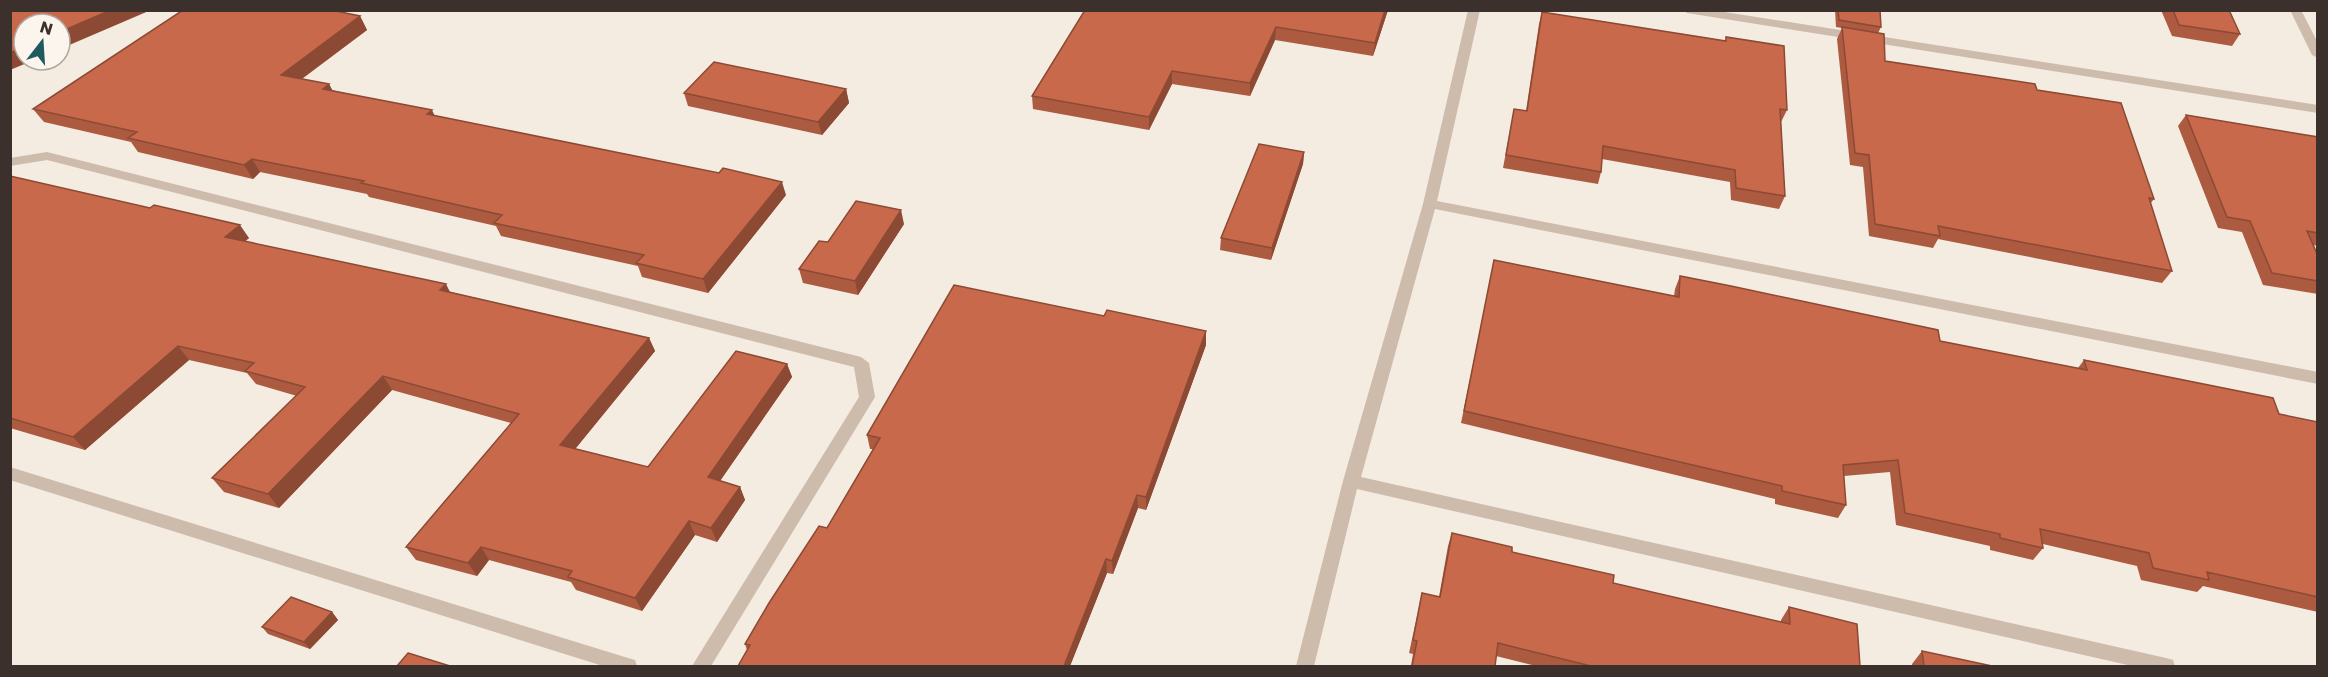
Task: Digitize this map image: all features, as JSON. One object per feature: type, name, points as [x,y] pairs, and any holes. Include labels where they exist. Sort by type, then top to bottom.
[{"type":"street","points":[[1305,666],[1352,481],[1430,204],[1474,10]]},
{"type":"street","points":[[1687,10],[2318,109]]},
{"type":"street","points":[[2295,10],[2318,55]]},
{"type":"street","points":[[10,162],[47,156],[861,363],[867,397],[701,666]]},
{"type":"street","points":[[1430,204],[2318,378]]},
{"type":"street","points":[[10,473],[628,666]]},
{"type":"street","points":[[1352,481],[2166,666]]},
{"type":"building","points":[[10,10],[111,10],[72,27],[72,12],[12,12],[12,52],[10,53]]},
{"type":"building","points":[[183,10],[331,10],[360,16],[281,75],[329,84],[323,89],[432,110],[427,114],[719,173],[723,168],[782,182],[703,279],[636,263],[644,255],[494,223],[502,215],[361,183],[364,181],[252,159],[244,165],[128,138],[137,132],[33,109]]},
{"type":"building","points":[[1085,10],[1385,10],[1375,43],[1276,27],[1250,83],[1172,71],[1149,117],[1032,96]]},
{"type":"building","points":[[1838,10],[1880,10],[1881,27],[1839,20]]},
{"type":"building","points":[[2173,10],[2229,10],[2240,34],[2179,25]]},
{"type":"building","points":[[1542,12],[1726,41],[1726,37],[1784,46],[1787,110],[1780,109],[1785,196],[1736,188],[1735,170],[1603,146],[1601,172],[1506,155],[1514,109],[1527,111]]},
{"type":"building","points":[[1842,27],[1884,34],[1885,61],[2035,84],[2037,90],[2121,103],[2154,199],[2149,198],[2172,271],[1938,226],[1940,236],[1875,224],[1869,155],[1855,153]]},
{"type":"building","points":[[714,62],[846,89],[818,122],[684,93]]},
{"type":"building","points":[[2186,115],[2318,137],[2318,233],[2307,231],[2318,256],[2318,281],[2272,273],[2250,221],[2227,217]]},
{"type":"building","points":[[1259,144],[1304,152],[1272,248],[1221,238]]},
{"type":"building","points":[[10,176],[150,208],[154,205],[240,225],[225,237],[446,284],[440,290],[649,338],[560,445],[648,467],[736,351],[787,364],[708,477],[740,487],[711,528],[689,521],[635,598],[568,577],[572,571],[481,547],[468,563],[406,547],[519,414],[383,376],[268,494],[212,478],[305,387],[245,371],[254,363],[178,346],[73,437],[10,418]]},
{"type":"building","points":[[856,201],[901,210],[855,281],[799,269],[819,241],[828,242]]},
{"type":"building","points":[[1494,260],[1679,297],[1680,276],[1938,330],[1940,341],[2087,370],[2084,360],[2273,398],[2279,414],[2318,422],[2318,597],[2207,572],[2209,580],[2153,568],[2149,553],[2040,529],[2043,548],[2000,538],[2000,534],[1905,513],[1898,460],[1843,465],[1846,505],[1782,491],[1782,486],[1464,411]]},
{"type":"building","points":[[954,285],[1104,316],[1107,310],[1206,331],[1146,497],[1137,495],[1112,561],[1106,559],[1064,666],[738,666],[750,645],[745,644],[769,603],[819,526],[827,528],[880,438],[867,435]]},
{"type":"building","points":[[1452,533],[1512,547],[1512,552],[1614,575],[1613,583],[1790,624],[1789,607],[1857,624],[1860,666],[1591,666],[1498,643],[1495,666],[1412,666],[1417,641],[1413,640],[1422,593],[1440,597]]},
{"type":"building","points":[[291,597],[332,612],[304,642],[262,627]]},
{"type":"building","points":[[1922,651],[1992,666],[1924,666]]},
{"type":"building","points":[[408,653],[450,666],[397,666]]}]
